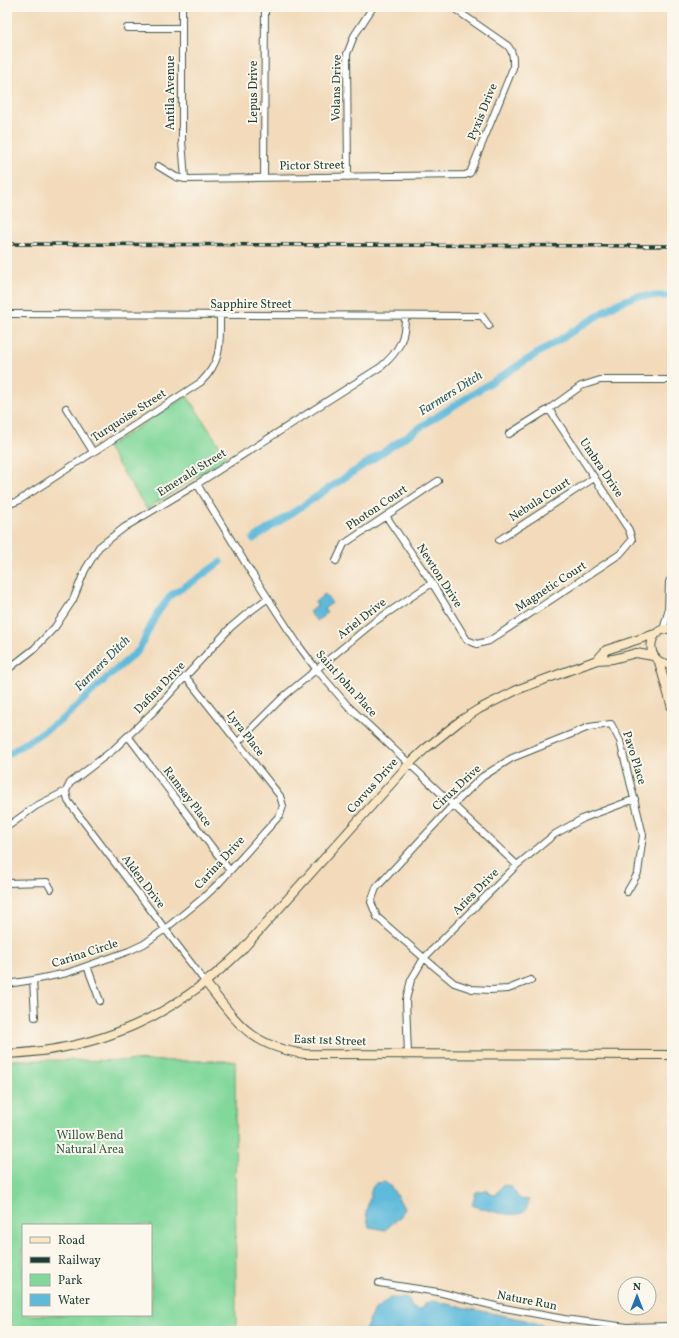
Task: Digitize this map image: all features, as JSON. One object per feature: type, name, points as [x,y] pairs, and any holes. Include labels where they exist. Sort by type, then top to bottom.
[{"type":"street","name":"Antila Avenue","points":[[182,7],[182,141],[185,179]]},
{"type":"street","name":"Lepus Drive","points":[[264,178],[265,7]]},
{"type":"street","name":"Volans Drive","points":[[348,177],[347,54],[354,36],[373,7]]},
{"type":"street","name":"Pyxis Drive","points":[[452,7],[508,46],[511,50],[513,58],[513,68],[470,174]]},
{"type":"street","points":[[126,28],[182,28]]},
{"type":"street","name":"Pictor Street","points":[[158,166],[176,177],[185,179],[470,174]]},
{"type":"street","name":"Sapphire Street","points":[[7,314],[482,316],[489,326]]},
{"type":"street","name":"Turquoise Street","points":[[7,505],[18,501],[202,382],[211,372],[219,351],[220,316]]},
{"type":"street","name":"Emerald Street","points":[[7,670],[34,649],[56,627],[73,600],[85,570],[99,547],[125,527],[197,484],[382,366],[392,357],[399,346],[405,330],[405,316]]},
{"type":"street","points":[[509,434],[549,409],[581,386],[600,380],[672,380]]},
{"type":"street","points":[[66,408],[93,452]]},
{"type":"street","name":"Umbra Drive","points":[[549,409],[629,530],[632,540]]},
{"type":"street","name":"Nebula Court","points":[[499,540],[594,478]]},
{"type":"street","name":"Photon Court","points":[[336,561],[344,544],[438,481]]},
{"type":"street","name":"Saint John Place","points":[[197,484],[268,598],[299,646],[317,670],[348,706],[518,866]]},
{"type":"street","name":"Newton Drive","points":[[386,516],[432,584],[467,640],[476,644]]},
{"type":"street","name":"Magnetic Court","points":[[476,644],[489,641],[620,554],[632,540]]},
{"type":"street","points":[[672,577],[669,582],[668,612],[660,631],[652,641],[651,646],[672,708]]},
{"type":"street","name":"Ariel Drive","points":[[238,742],[272,707],[374,622],[432,584]]},
{"type":"street","name":"Dafina Drive","points":[[66,791],[72,781],[101,760],[128,736],[186,677],[231,627],[268,598]]},
{"type":"street","name":"Corvus Drive","points":[[597,660],[606,650],[660,631],[672,629]]},
{"type":"street","name":"Corvus Drive","points":[[206,983],[242,951],[409,764],[442,734],[479,709],[519,689],[597,660],[613,659],[636,653],[656,659],[665,664],[672,664]]},
{"type":"street","name":"Lyra Place","points":[[186,677],[280,796],[283,806]]},
{"type":"street","name":"Pavo Place","points":[[611,724],[620,741],[644,835],[638,873],[627,892]]},
{"type":"street","name":"Cirux Drive","points":[[424,958],[377,917],[370,902],[376,888],[453,805],[482,777],[512,758],[589,727],[611,724]]},
{"type":"street","name":"Ramsay Place","points":[[128,736],[230,871]]},
{"type":"street","points":[[7,818],[9,825],[36,806],[66,791]]},
{"type":"street","name":"Alden Drive","points":[[66,791],[68,802],[206,983]]},
{"type":"street","name":"Aries Drive","points":[[408,1055],[406,1000],[411,980],[424,958],[518,866],[555,834],[584,818],[635,799]]},
{"type":"street","name":"Carina Drive","points":[[165,929],[203,898],[230,871],[280,815],[283,806]]},
{"type":"street","points":[[7,883],[47,882],[51,889]]},
{"type":"street","name":"Carina Circle","points":[[7,984],[67,973],[130,951],[144,944],[165,929]]},
{"type":"street","points":[[424,958],[454,983],[472,989],[508,989],[531,980]]},
{"type":"street","points":[[87,966],[100,1001]]},
{"type":"street","points":[[33,980],[35,1017]]},
{"type":"street","points":[[7,1054],[71,1046],[116,1033],[178,1003],[206,983]]},
{"type":"street","name":"East 1st Street","points":[[206,983],[246,1031],[261,1041],[277,1048],[305,1054],[672,1055]]},
{"type":"street","name":"Nature Run","points":[[379,1283],[438,1292],[500,1307],[564,1319],[627,1328],[672,1326]]},
{"type":"green space","points":[[187,396],[227,457],[147,509],[107,447]]},
{"type":"green space","name":"Willow Bend Natural Area","points":[[7,1060],[235,1061],[236,1331],[7,1331]]},
{"type":"water","points":[[325,594],[332,603],[324,609],[327,613],[317,621],[309,612],[317,606],[315,602]]},
{"type":"water","points":[[385,1182],[392,1188],[404,1208],[401,1216],[385,1230],[369,1227],[366,1212],[372,1188],[376,1183]]},
{"type":"water","points":[[506,1185],[511,1187],[520,1199],[529,1200],[528,1206],[524,1212],[517,1214],[504,1214],[472,1205],[476,1192],[487,1190],[491,1194],[496,1195],[502,1186]]},
{"type":"water","points":[[390,1298],[408,1298],[412,1307],[417,1310],[423,1308],[426,1303],[433,1301],[525,1320],[562,1331],[365,1331],[373,1311]]},
{"type":"waterway","name":"Farmers Ditch","points":[[253,539],[431,420],[618,303],[636,296],[672,296]]},
{"type":"waterway","name":"Farmers Ditch","points":[[7,755],[63,719],[139,650],[156,615],[171,595],[200,577],[220,562]]},
{"type":"railway","points":[[7,244],[672,246]]}]
